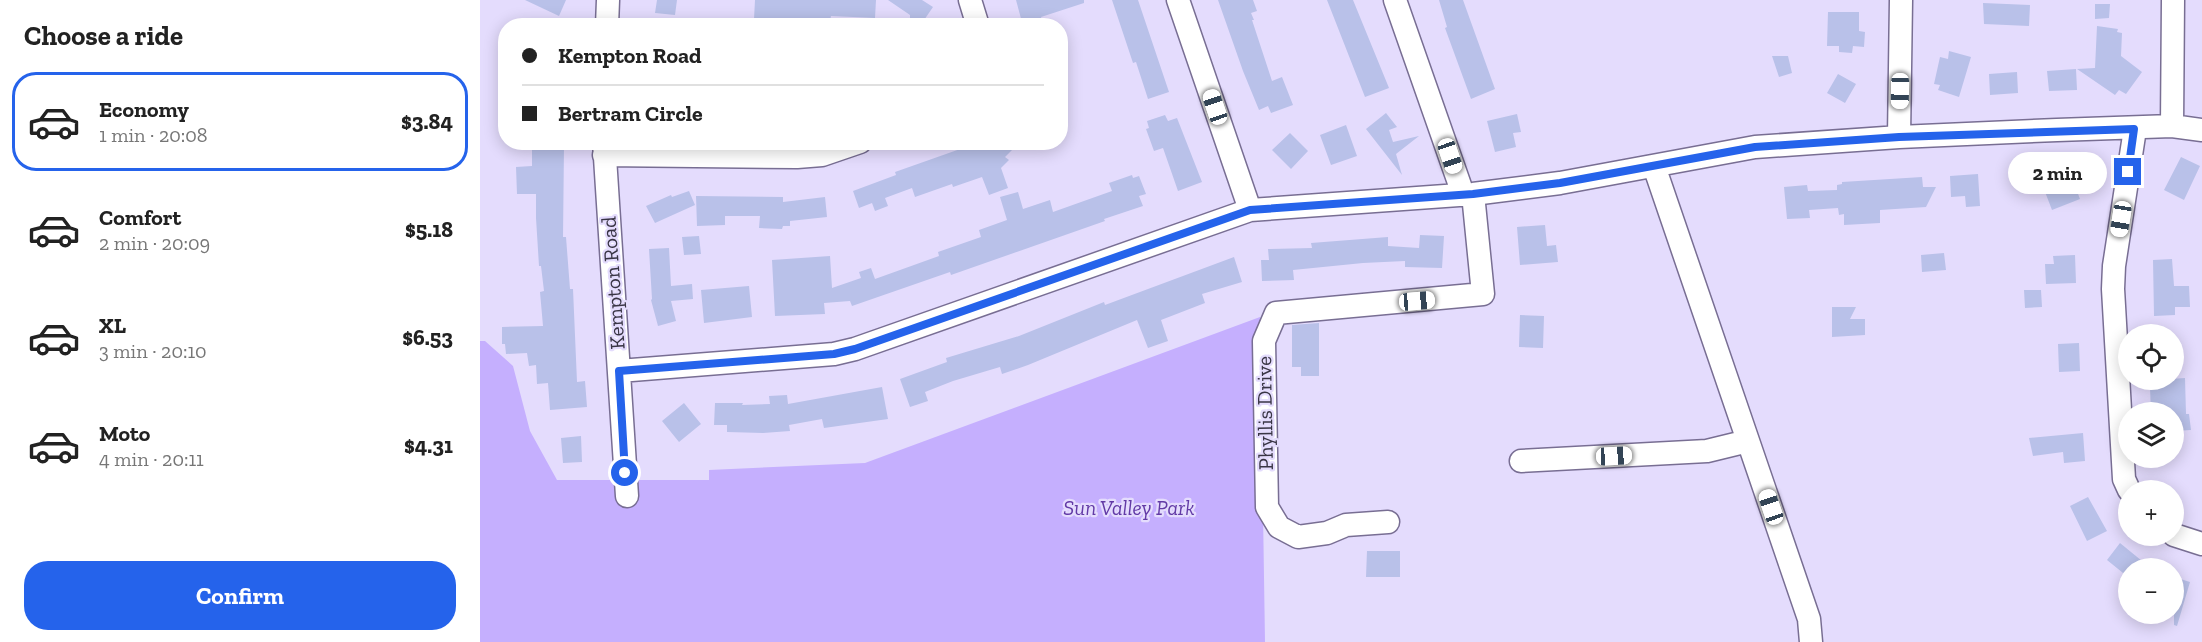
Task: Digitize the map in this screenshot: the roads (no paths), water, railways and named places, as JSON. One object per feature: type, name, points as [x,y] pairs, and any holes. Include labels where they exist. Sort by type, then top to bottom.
[{"type":"street","points":[[607,18],[608,0]]},
{"type":"street","points":[[970,0],[976,18]]},
{"type":"street","points":[[1178,0],[1250,210]]},
{"type":"street","name":"Phyllis Drive","points":[[1388,522],[1346,525],[1327,533],[1298,537],[1279,527],[1267,507],[1264,342],[1276,313],[1483,294],[1468,194],[1395,0]]},
{"type":"street","points":[[1899,137],[1901,0]]},
{"type":"street","points":[[2172,126],[2174,0]]},
{"type":"street","points":[[619,371],[834,354],[855,349],[1250,210],[1468,194],[1560,183],[1755,147],[1899,137],[2172,126],[2202,130]]},
{"type":"street","points":[[2124,480],[2112,289],[2134,129]]},
{"type":"street","name":"Kempton Road","points":[[604,150],[627,496]]},
{"type":"street","points":[[628,150],[797,157],[822,155],[837,150]]},
{"type":"street","points":[[1654,166],[1809,619],[1811,642]]},
{"type":"street","points":[[1521,461],[1707,451],[1748,441]]},
{"type":"street","points":[[2184,538],[2202,544]]},
{"type":"park label","name":"Sun Valley Park","points":[[1129,508]]}]
